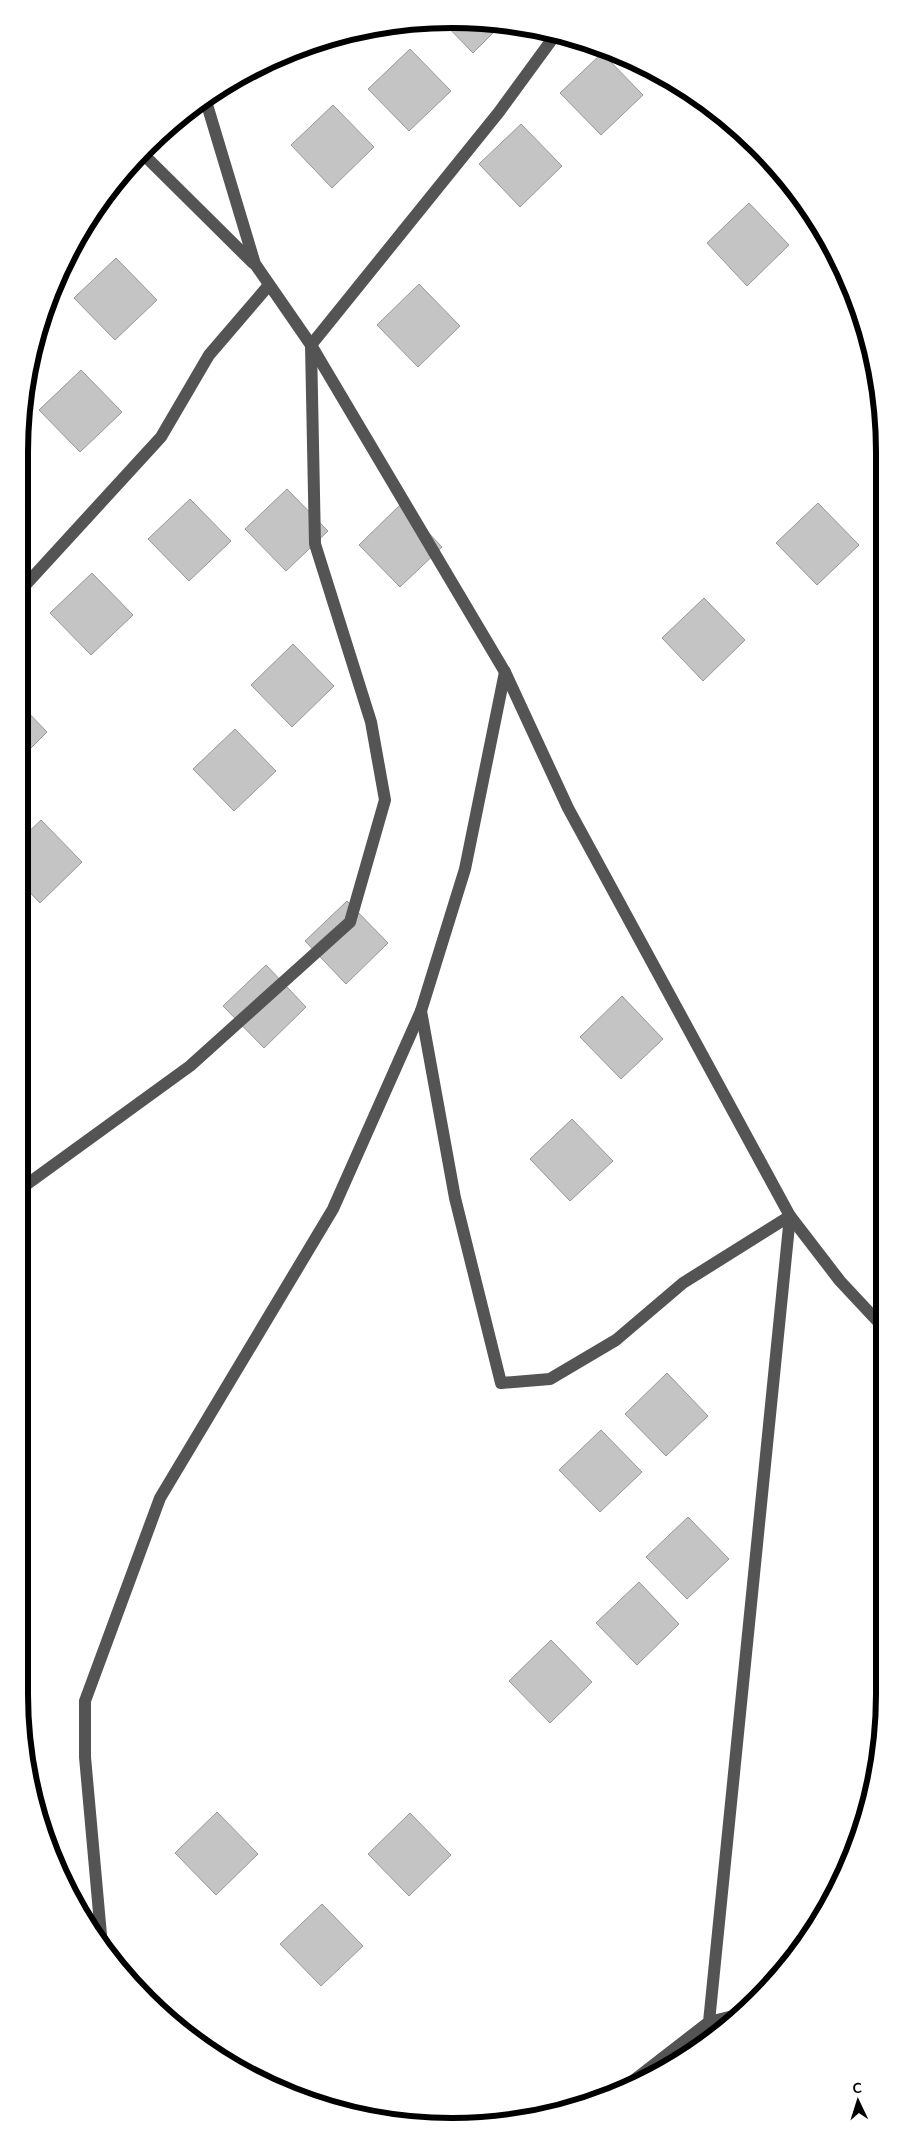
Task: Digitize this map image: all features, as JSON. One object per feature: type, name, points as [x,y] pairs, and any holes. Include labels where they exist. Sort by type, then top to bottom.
[{"type":"lane","points":[[28,1183],[190,1066],[350,922],[385,800],[372,722],[315,544],[311,345],[499,112],[552,40]]},
{"type":"lane","points":[[207,105],[255,264]]},
{"type":"lane","points":[[147,158],[255,264],[311,345],[505,672],[568,808],[790,1216],[840,1281],[876,1319]]},
{"type":"lane","points":[[28,582],[161,437],[209,356],[269,284]]},
{"type":"lane","points":[[101,1933],[85,1757],[85,1701],[160,1498],[333,1209],[421,1011],[465,869],[505,672]]},
{"type":"lane","points":[[421,1011],[455,1198],[501,1383],[550,1379],[616,1340],[683,1283],[790,1216]]},
{"type":"lane","points":[[710,2022],[790,1216]]},
{"type":"lane","points":[[644,2072],[710,2022],[725,2018]]},
{"type":"building","points":[[449,28],[496,30],[473,53]]},
{"type":"building","points":[[410,49],[451,91],[409,131],[368,89]]},
{"type":"building","points":[[600,55],[606,57],[643,95],[601,135],[560,93]]},
{"type":"building","points":[[333,105],[374,147],[332,188],[291,145]]},
{"type":"building","points":[[521,124],[562,166],[520,207],[479,164]]},
{"type":"building","points":[[749,203],[789,245],[747,286],[707,243]]},
{"type":"building","points":[[116,258],[157,300],[115,340],[74,298]]},
{"type":"building","points":[[419,284],[460,326],[418,367],[377,325]]},
{"type":"building","points":[[81,370],[122,412],[80,452],[39,410]]},
{"type":"building","points":[[287,489],[328,531],[286,571],[245,529]]},
{"type":"building","points":[[190,499],[231,541],[189,581],[148,539]]},
{"type":"building","points":[[818,503],[859,545],[817,585],[776,543]]},
{"type":"building","points":[[401,504],[442,547],[400,587],[359,545]]},
{"type":"building","points":[[92,573],[133,615],[91,655],[50,613]]},
{"type":"building","points":[[704,598],[745,640],[703,681],[662,638]]},
{"type":"building","points":[[293,644],[334,686],[292,727],[251,685]]},
{"type":"building","points":[[28,712],[47,732],[28,751]]},
{"type":"building","points":[[235,729],[276,771],[234,811],[193,769]]},
{"type":"building","points":[[41,820],[82,862],[40,903],[28,890],[28,832]]},
{"type":"building","points":[[347,901],[388,943],[346,984],[305,941]]},
{"type":"building","points":[[266,965],[306,1007],[264,1048],[223,1006]]},
{"type":"building","points":[[622,996],[663,1039],[621,1079],[580,1037]]},
{"type":"building","points":[[572,1119],[613,1161],[570,1201],[530,1159]]},
{"type":"building","points":[[667,1373],[708,1416],[666,1456],[625,1414]]},
{"type":"building","points":[[601,1430],[642,1472],[600,1512],[559,1470]]},
{"type":"building","points":[[688,1517],[729,1559],[687,1599],[646,1557]]},
{"type":"building","points":[[639,1582],[679,1624],[637,1665],[596,1623]]},
{"type":"building","points":[[551,1640],[592,1682],[550,1723],[509,1681]]},
{"type":"building","points":[[217,1812],[258,1854],[216,1895],[175,1853]]},
{"type":"building","points":[[410,1813],[451,1855],[409,1896],[368,1854]]},
{"type":"building","points":[[322,1904],[363,1946],[321,1986],[280,1944]]}]
